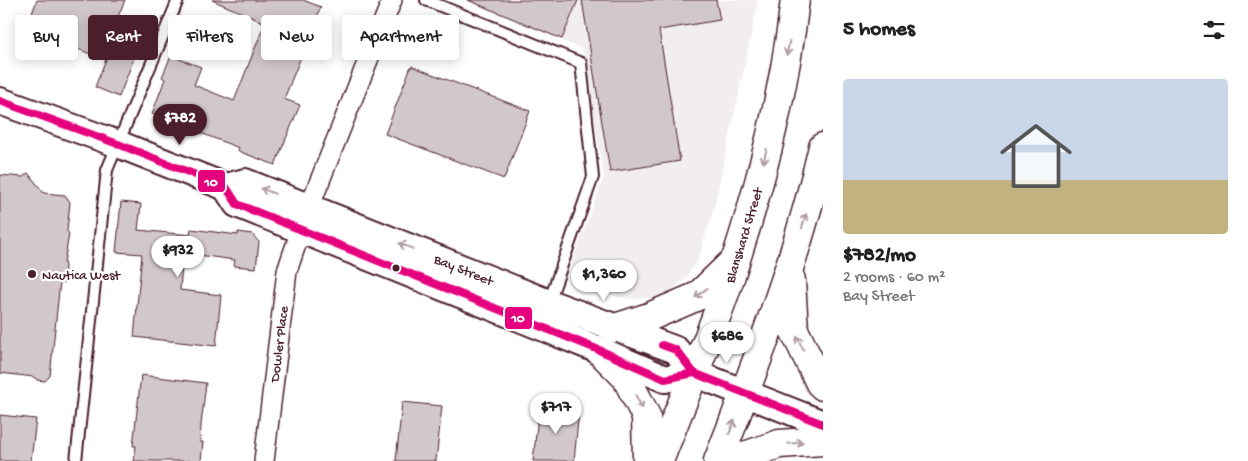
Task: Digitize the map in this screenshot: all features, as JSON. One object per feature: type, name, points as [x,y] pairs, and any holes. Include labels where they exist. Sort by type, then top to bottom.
[{"type":"main road","name":"Blanshard Street","points":[[659,461],[736,260],[762,172],[792,28],[795,0]]},
{"type":"main road","name":"Bay Street","points":[[0,101],[118,144],[226,187],[237,204],[305,219],[549,303],[676,350],[694,373],[665,379],[305,219]]},
{"type":"main road","points":[[718,461],[745,393],[790,268],[823,147]]},
{"type":"main road","points":[[615,328],[649,317],[698,296],[736,260]]},
{"type":"main road","points":[[790,268],[794,330],[823,386]]},
{"type":"main road","points":[[599,350],[626,377],[646,416],[647,461]]},
{"type":"main road","points":[[694,373],[823,424]]},
{"type":"main road","points":[[739,461],[742,457],[780,444],[823,441]]},
{"type":"street","name":"Dowler Place","points":[[264,461],[287,271],[305,219],[392,0]]},
{"type":"lane","points":[[76,461],[106,170],[178,0]]},
{"type":"lane","points":[[426,0],[581,63],[594,177],[549,303]]},
{"type":"shaded area","points":[[463,0],[758,0],[714,208],[698,260],[686,278],[670,292],[651,298],[634,299],[618,297],[577,279],[572,262],[604,177],[583,49]]},
{"type":"building","points":[[37,0],[125,0],[119,15],[88,15],[88,53],[78,49],[78,15],[31,15]]},
{"type":"building","points":[[212,0],[303,0],[321,7],[318,15],[261,15],[261,21],[251,17],[251,15],[247,15]]},
{"type":"building","points":[[468,0],[578,0],[562,39]]},
{"type":"building","points":[[582,0],[716,0],[720,20],[659,30],[680,161],[610,172]]},
{"type":"building","points":[[261,33],[261,60],[300,60],[284,99],[300,105],[275,165],[238,151],[239,148],[152,114],[165,79],[162,77],[169,60],[182,60],[201,67],[194,85],[234,101]]},
{"type":"building","points":[[106,60],[133,60],[119,97],[95,87]]},
{"type":"building","points":[[411,66],[530,111],[504,179],[385,134]]},
{"type":"building","name":"Nautica West","points":[[28,173],[44,193],[65,195],[70,202],[64,283],[60,282],[50,376],[45,381],[37,380],[34,377],[0,373],[0,175],[23,177]]},
{"type":"building","points":[[121,202],[141,204],[138,230],[190,235],[191,229],[238,235],[238,232],[252,234],[259,242],[256,268],[234,266],[235,260],[183,253],[180,290],[221,295],[216,346],[134,337],[142,254],[116,252]]},
{"type":"building","points":[[141,375],[206,383],[201,425],[200,442],[203,442],[201,461],[134,461],[136,446],[133,446]]},
{"type":"building","points":[[402,402],[442,406],[436,461],[396,461]]},
{"type":"building","points":[[539,407],[579,411],[574,461],[533,461]]},
{"type":"building","points":[[0,415],[36,419],[31,461],[0,461]]},
{"type":"transit line","name":"10","points":[[0,101],[118,144],[226,187],[237,204],[599,350],[665,379],[694,373]]},
{"type":"transit line","name":"10","points":[[662,345],[676,350],[694,373],[823,424]]},
{"type":"place","name":"Nautica West","points":[[32,274]]}]
